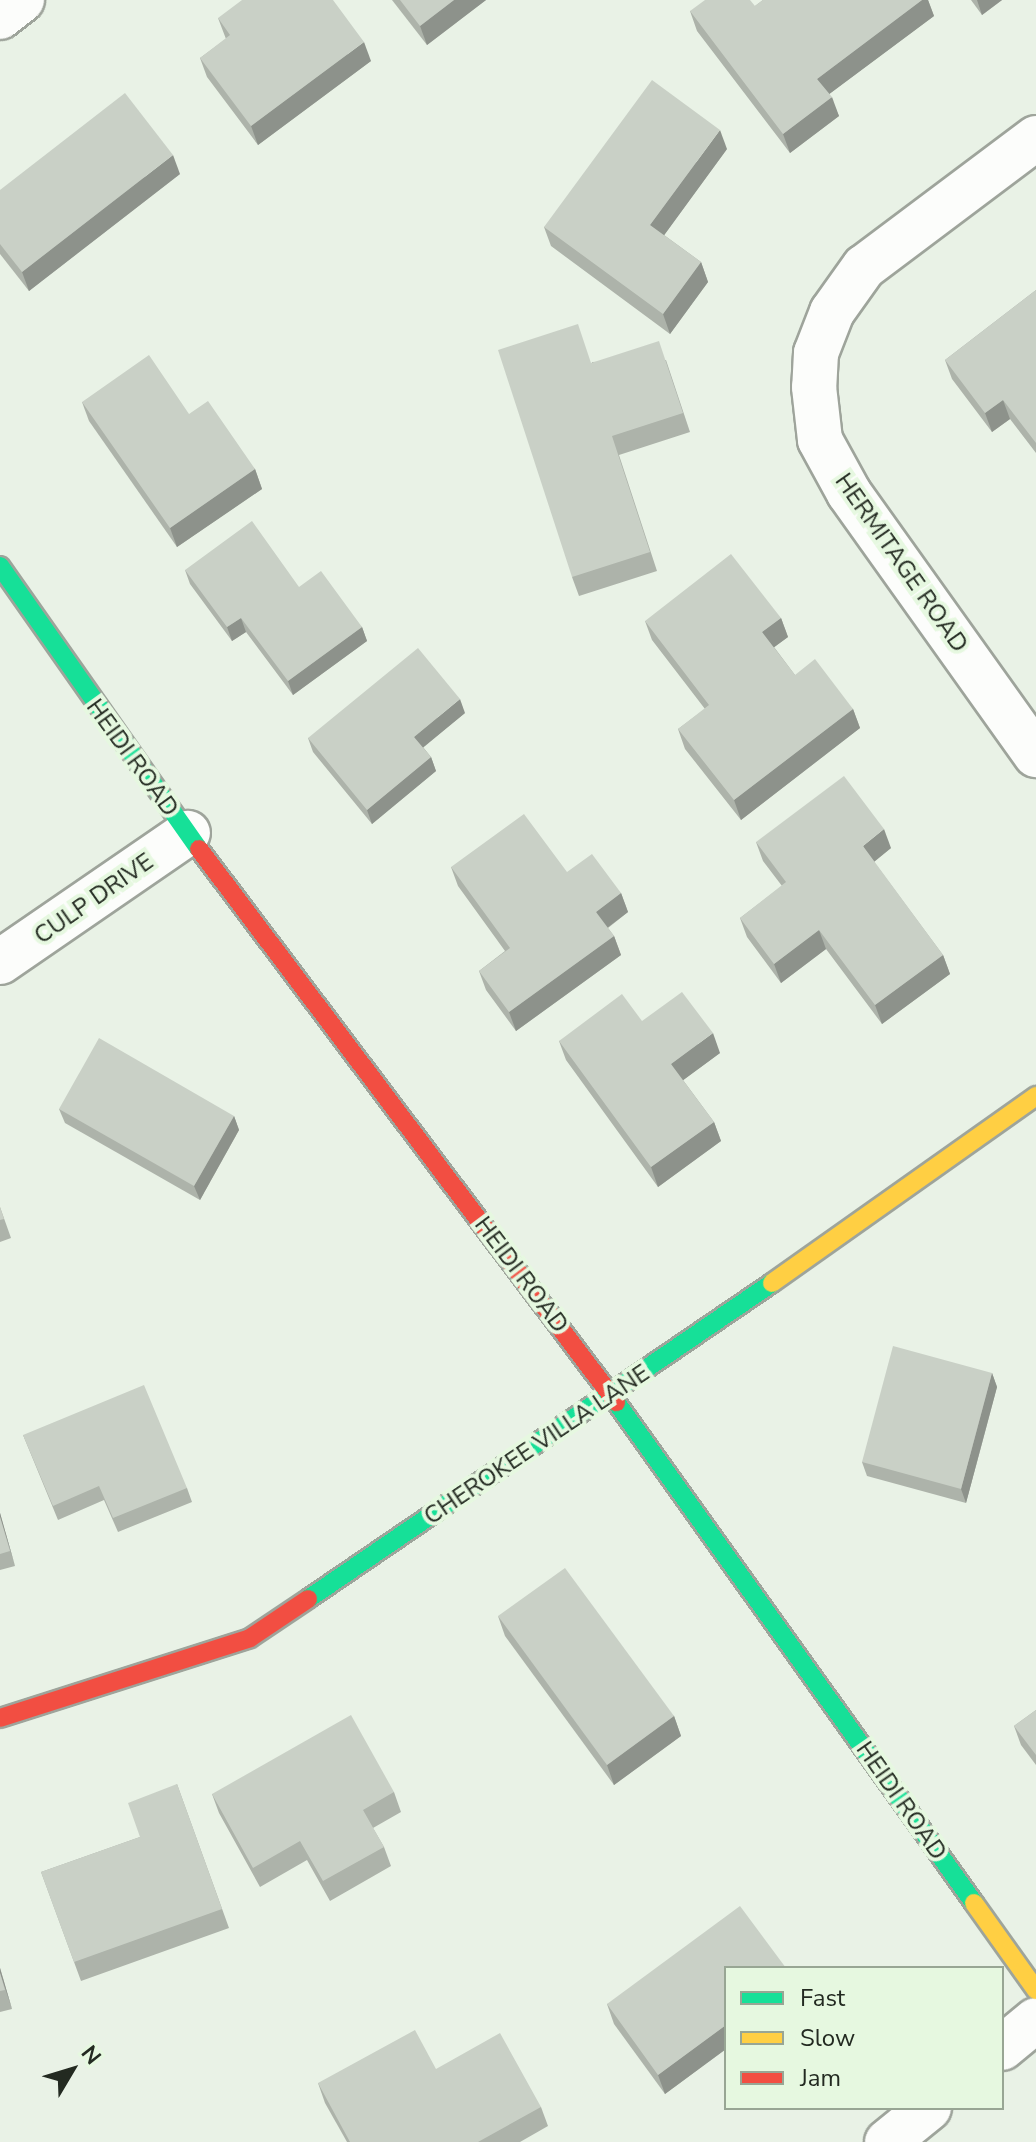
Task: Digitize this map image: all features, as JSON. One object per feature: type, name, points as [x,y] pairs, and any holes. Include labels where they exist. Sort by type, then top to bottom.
[{"type":"street","points":[[0,17],[22,0]]},
{"type":"street","name":"HERMITAGE ROAD","points":[[1036,138],[864,267],[832,312],[816,353],[820,440],[849,493],[1036,755]]},
{"type":"street","name":"HEIDI ROAD","points":[[0,566],[188,833],[612,1396],[1036,1990]]},
{"type":"street","name":"CULP DRIVE","points":[[0,962],[188,833]]},
{"type":"street","name":"CHEROKEE VILLA LANE","points":[[0,1718],[250,1638],[612,1396],[1036,1096]]},
{"type":"street","points":[[1004,2046],[1036,2020]]},
{"type":"street","points":[[887,2142],[927,2110]]},
{"type":"building","points":[[242,0],[333,0],[364,42],[251,126],[200,58],[230,35],[218,18]]},
{"type":"building","points":[[400,0],[454,0],[420,26]]},
{"type":"building","points":[[705,0],[750,0],[755,6],[763,0],[922,0],[817,79],[832,97],[783,134],[690,11]]},
{"type":"building","points":[[652,80],[720,130],[650,225],[701,262],[663,314],[544,227]]},
{"type":"building","points":[[125,93],[173,155],[22,272],[0,244],[0,190]]},
{"type":"building","points":[[1036,290],[1036,443],[1003,400],[985,413],[945,360]]},
{"type":"building","points":[[578,324],[591,363],[659,341],[683,413],[612,436],[650,552],[572,577],[498,350]]},
{"type":"building","points":[[149,355],[189,414],[208,401],[255,469],[170,528],[82,402]]},
{"type":"building","points":[[252,521],[299,587],[321,571],[362,627],[288,681],[241,618],[227,627],[185,570]]},
{"type":"building","points":[[731,554],[781,618],[762,632],[795,675],[815,659],[853,709],[734,800],[678,729],[709,705],[645,621]]},
{"type":"building","points":[[418,648],[460,699],[414,737],[431,757],[367,810],[308,738]]},
{"type":"building","points":[[844,776],[884,829],[863,846],[943,955],[875,1005],[819,930],[774,964],[740,918],[786,882],[756,842]]},
{"type":"building","points":[[524,814],[567,872],[592,854],[621,893],[596,912],[614,936],[509,1012],[479,971],[510,948],[451,867]]},
{"type":"building","points":[[682,992],[713,1033],[671,1064],[714,1122],[651,1167],[559,1041],[622,994],[642,1021]]},
{"type":"building","points":[[99,1038],[234,1116],[194,1186],[59,1109]]},
{"type":"building","points":[[893,1346],[992,1373],[961,1489],[862,1462]]},
{"type":"building","points":[[144,1385],[187,1488],[113,1518],[99,1486],[53,1506],[23,1435]]},
{"type":"building","points":[[0,1517],[10,1551],[0,1554]]},
{"type":"building","points":[[565,1568],[674,1716],[607,1765],[498,1616]]},
{"type":"building","points":[[1036,1710],[1036,1755],[1014,1726]]},
{"type":"building","points":[[351,1715],[394,1792],[363,1810],[384,1847],[323,1881],[300,1841],[253,1868],[212,1794]]},
{"type":"building","points":[[177,1784],[222,1909],[74,1962],[41,1872],[140,1837],[128,1803]]},
{"type":"building","points":[[740,1906],[785,1966],[724,1966],[724,2026],[658,2075],[607,2004]]},
{"type":"building","points":[[0,1973],[5,1990],[0,1991]]},
{"type":"building","points":[[415,2030],[436,2069],[500,2033],[541,2107],[478,2142],[350,2142],[318,2083]]},
{"type":"traffic: fast","points":[[0,566],[199,849]]},
{"type":"traffic: fast","points":[[308,1599],[772,1283]]},
{"type":"traffic: fast","points":[[616,1402],[974,1903]]},
{"type":"traffic: slow","points":[[772,1283],[1036,1096]]},
{"type":"traffic: slow","points":[[974,1903],[1036,1990]]},
{"type":"traffic: jam","points":[[199,849],[616,1402]]},
{"type":"traffic: jam","points":[[0,1718],[250,1638],[308,1599]]}]
